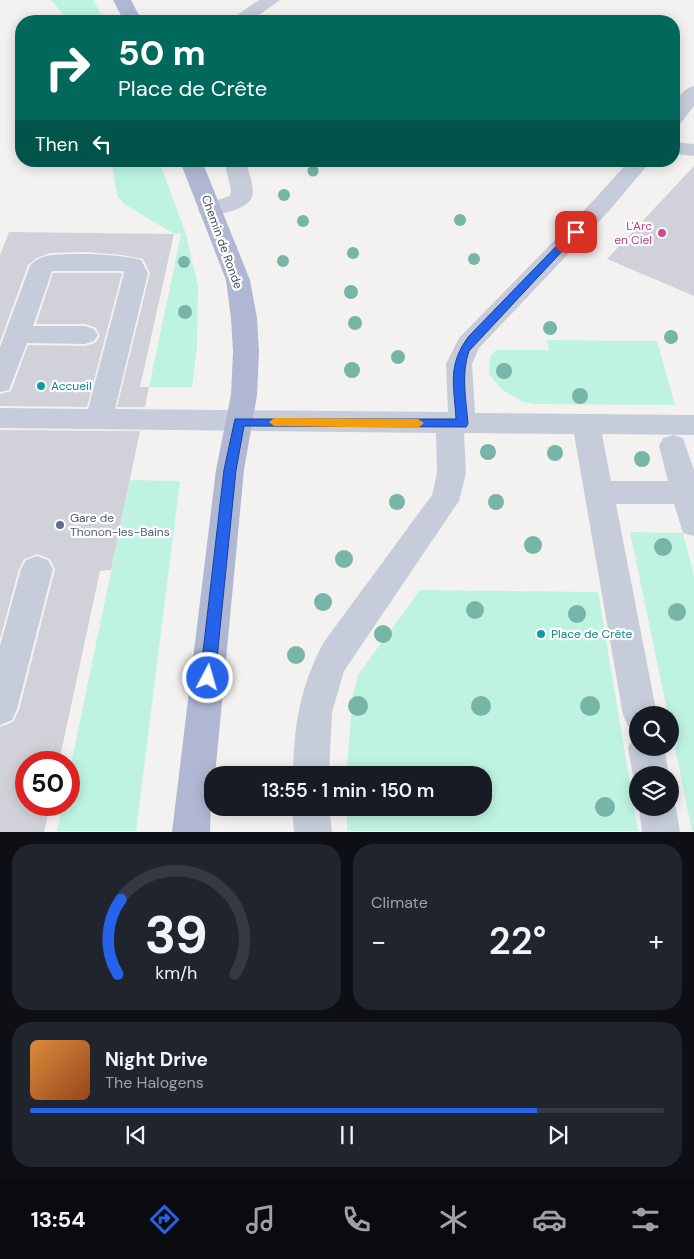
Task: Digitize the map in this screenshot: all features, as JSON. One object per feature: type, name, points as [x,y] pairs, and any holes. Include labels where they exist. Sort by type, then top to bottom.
[{"type":"main road","points":[[122,0],[130,15]]},
{"type":"main road","name":"Chemin de Ronde","points":[[191,832],[230,470],[246,375],[243,308],[238,280],[193,167]]},
{"type":"street","points":[[249,15],[271,0]]},
{"type":"street","points":[[680,111],[694,92]]},
{"type":"street","points":[[680,149],[694,150]]},
{"type":"street","points":[[209,210],[235,203],[241,198],[242,190],[236,167]]},
{"type":"street","points":[[312,766],[316,708],[319,688],[326,670],[336,652],[444,501],[451,488],[459,364],[468,344],[636,167]]},
{"type":"street","points":[[0,383],[40,268],[45,264],[53,262],[122,262],[132,266],[136,273],[99,419]]},
{"type":"street","points":[[17,334],[86,335]]},
{"type":"street","points":[[0,418],[694,426]]},
{"type":"street","points":[[586,424],[638,706]]},
{"type":"street","points":[[673,446],[694,524]]},
{"type":"street","points":[[599,492],[686,493]]},
{"type":"street","points":[[0,709],[37,569]]},
{"type":"street","points":[[312,816],[313,832]]},
{"type":"street","points":[[659,816],[662,832]]},
{"type":"green space","points":[[51,0],[93,0],[102,15],[64,15]]},
{"type":"green space","points":[[112,167],[161,167],[186,234],[198,286],[197,347],[192,387],[149,387],[181,234],[174,234],[124,204],[117,195]]},
{"type":"green space","points":[[547,340],[657,341],[675,405],[535,404],[523,402],[502,390],[489,374],[490,357],[496,350],[549,350]]},
{"type":"green space","points":[[130,480],[180,481],[136,831],[57,831],[60,816],[80,816],[80,751],[74,751]]},
{"type":"green space","points":[[630,532],[683,533],[694,576],[694,831],[692,831],[677,756],[679,756],[679,706],[666,706]]},
{"type":"green space","name":"Place de Crête","points":[[420,590],[598,592],[629,777],[629,816],[635,816],[638,831],[347,831],[347,816],[492,816],[492,766],[347,766],[353,695],[358,675]]},
{"type":"building","name":"L'Arc en Ciel","points":[[694,166],[694,296],[607,259]]},
{"type":"building","points":[[9,232],[174,234],[140,387],[149,387],[145,407],[117,407],[150,273],[143,259],[86,252],[50,253],[37,258],[28,265],[0,342],[0,255]]},
{"type":"building","points":[[53,273],[122,273],[87,407],[0,406],[0,394],[11,391],[28,345],[85,346],[95,343],[100,336],[96,328],[86,324],[36,324]]},
{"type":"building","points":[[0,430],[140,431],[111,570],[100,571],[61,751],[15,751],[15,816],[48,816],[44,832],[0,832],[0,727],[13,722],[19,710],[55,569],[50,559],[38,554],[24,559],[19,569],[0,639]]},
{"type":"slow traffic","points":[[274,422],[418,423]]},
{"type":"place","name":"L'Arc en Ciel","points":[[662,233]]},
{"type":"place","name":"Accueil","points":[[41,386]]},
{"type":"place","name":"Gare de Thonon-les-Bains","points":[[60,525]]},
{"type":"place","name":"Place de Crête","points":[[541,634]]},
{"type":"route","points":[[208,678],[230,470],[239,422],[462,424],[458,377],[459,364],[464,350],[473,338],[576,232]]}]
